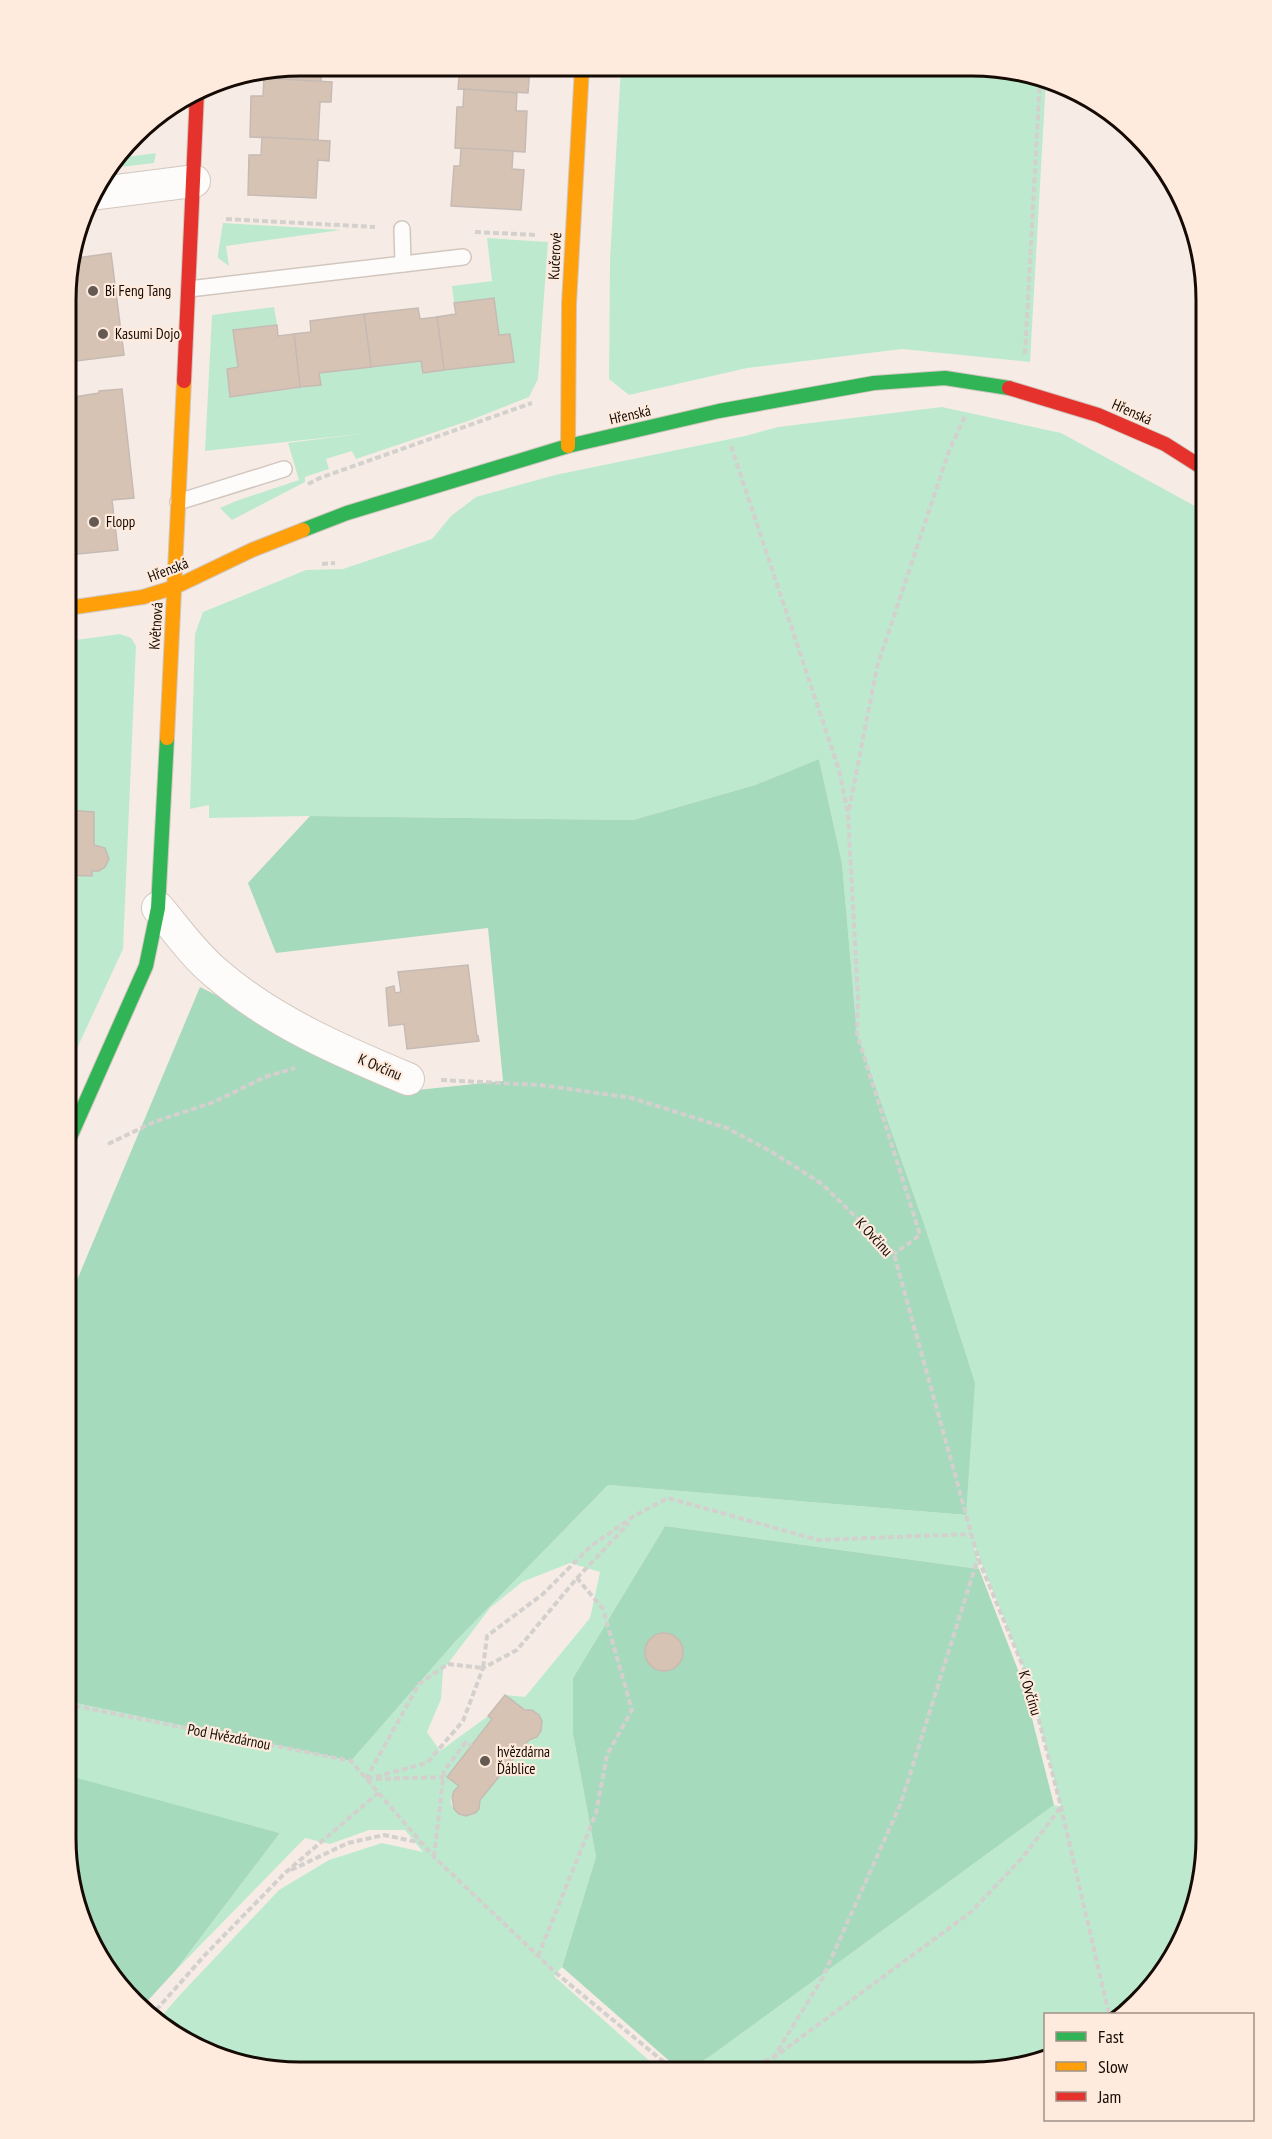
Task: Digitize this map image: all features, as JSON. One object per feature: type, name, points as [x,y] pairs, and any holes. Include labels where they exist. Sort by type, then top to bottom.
[{"type":"street","name":"Kučerové","points":[[568,446],[567,389],[571,256],[581,76]]},
{"type":"street","name":"Květnová","points":[[76,1124],[146,966],[158,908],[197,102]]},
{"type":"street","points":[[104,192],[194,181]]},
{"type":"street","name":"Hřenská","points":[[76,607],[143,597],[175,587],[252,550],[347,513],[568,446],[719,411],[874,383],[945,378],[1016,389],[1098,415],[1165,444],[1196,464]]},
{"type":"street","name":"K Ovčínu","points":[[158,908],[213,971],[248,1000],[344,1052],[408,1079]]},
{"type":"lane","points":[[402,229],[403,264]]},
{"type":"lane","points":[[189,289],[463,257]]},
{"type":"lane","points":[[178,502],[284,469]]},
{"type":"path","points":[[1024,357],[1040,87]]},
{"type":"path","points":[[220,219],[402,229]]},
{"type":"path","points":[[468,231],[542,235]]},
{"type":"path","points":[[848,814],[877,667],[949,451],[980,383]]},
{"type":"path","points":[[719,411],[839,770],[848,814],[858,997],[857,1034],[920,1235],[894,1254]]},
{"type":"path","points":[[105,1145],[154,1122],[213,1102],[265,1077],[344,1052]]},
{"type":"path","name":"K Ovčínu","points":[[408,1079],[540,1085],[632,1098],[727,1128],[772,1152],[822,1184],[894,1254],[978,1558],[1029,1681],[1109,2013]]},
{"type":"path","points":[[366,1779],[427,1763],[463,1721],[483,1668],[487,1636],[543,1594],[591,1546],[634,1516],[668,1498],[818,1540],[971,1534]]},
{"type":"path","points":[[366,1779],[419,1684],[448,1664],[483,1668],[517,1650],[577,1578],[600,1556],[634,1516]]},
{"type":"path","points":[[773,2058],[822,1979],[901,1803],[978,1558]]},
{"type":"path","points":[[538,1956],[596,1813],[607,1755],[632,1710],[603,1609],[577,1578]]},
{"type":"path","name":"Pod Hvězdárnou","points":[[76,1706],[351,1761],[434,1857],[538,1956],[664,2062]]},
{"type":"path","points":[[434,1857],[444,1771],[466,1742],[471,1746]]},
{"type":"path","points":[[366,1779],[444,1777]]},
{"type":"path","points":[[156,2010],[204,1956],[285,1874],[378,1793]]},
{"type":"path","points":[[763,2062],[773,2058],[971,1912],[1023,1857],[1061,1807]]},
{"type":"path","points":[[285,1874],[348,1843],[384,1835],[423,1844]]},
{"type":"green space","points":[[620,76],[972,76],[1001,78],[1046,89],[1030,362],[902,349],[747,368],[629,395],[609,379],[610,260]]},
{"type":"green space","points":[[156,153],[154,163],[121,167],[129,157]]},
{"type":"green space","points":[[223,223],[341,230],[226,246],[229,266],[218,258]]},
{"type":"green space","points":[[487,238],[548,242],[538,379],[529,397],[471,420],[356,459],[352,451],[326,459],[329,469],[305,477],[305,482],[232,520],[220,508],[299,480],[288,443],[359,434],[205,451],[212,315],[274,307],[277,325],[234,330],[238,367],[227,369],[231,397],[320,385],[319,373],[421,361],[462,368],[513,362],[510,334],[499,335],[494,298],[454,303],[452,286],[492,281]]},
{"type":"green space","points":[[942,407],[1061,433],[1196,507],[1196,1839],[1194,1868],[1184,1911],[1158,1963],[1130,1997],[1112,2013],[1044,2013],[1044,2051],[1001,2061],[986,2062],[701,2062],[1054,1805],[1061,1807],[1029,1681],[973,1542],[979,1569],[665,1526],[573,1678],[573,1734],[596,1857],[562,1967],[554,1976],[651,2062],[286,2062],[271,2061],[228,2051],[188,2033],[163,2015],[279,1890],[329,1860],[382,1843],[423,1852],[405,1830],[369,1830],[330,1844],[305,1838],[176,1970],[280,1833],[76,1779],[76,1703],[351,1761],[454,1643],[608,1485],[966,1515],[923,1221],[857,1034],[842,863],[819,759],[755,785],[633,820],[310,816],[209,818],[209,805],[190,809],[195,634],[203,612],[306,570],[343,569],[432,539],[451,516],[476,497],[555,475],[745,436],[778,427]],"holes":[[[570,1563],[600,1572],[590,1618],[525,1697],[505,1695],[520,1707],[535,1711],[541,1718],[541,1730],[529,1740],[480,1800],[478,1810],[466,1816],[459,1813],[451,1802],[452,1794],[459,1786],[447,1777],[492,1719],[488,1716],[440,1751],[427,1732],[441,1699],[443,1670],[490,1608],[522,1582]]]},
{"type":"green space","points":[[120,634],[131,638],[136,646],[123,949],[76,1051],[76,640]]},
{"type":"green space","points":[[819,759],[842,863],[857,1034],[923,1221],[975,1383],[966,1515],[608,1485],[454,1643],[351,1761],[76,1703],[76,1283],[200,987],[408,1091],[503,1081],[488,928],[276,953],[248,883],[310,816],[633,820],[755,785]]},
{"type":"green space","points":[[665,1526],[979,1569],[1023,1683],[1054,1805],[712,2055],[701,2062],[671,2062],[562,1967],[596,1857],[573,1734],[573,1678]]},
{"type":"green space","points":[[76,1778],[280,1833],[176,1970],[147,2002],[123,1975],[106,1951],[88,1911],[78,1868]]},
{"type":"building","points":[[321,76],[321,82],[267,79]]},
{"type":"building","points":[[459,76],[529,76],[528,93],[458,89]]},
{"type":"building","points":[[269,78],[332,82],[331,102],[320,102],[318,140],[250,137],[251,96],[263,96],[264,80]]},
{"type":"building","points":[[464,89],[517,93],[516,111],[527,111],[525,152],[455,148],[457,107],[463,107]]},
{"type":"building","points":[[262,137],[330,141],[329,161],[318,160],[316,198],[248,195],[249,155],[261,155]]},
{"type":"building","points":[[461,148],[513,151],[512,169],[524,170],[521,210],[451,206],[454,166],[460,166]]},
{"type":"building","points":[[111,253],[124,355],[76,361],[76,300],[81,258]]},
{"type":"building","points":[[494,298],[499,335],[510,334],[514,362],[444,370],[437,317],[456,314],[454,303]]},
{"type":"building","points":[[418,308],[420,319],[437,317],[444,370],[423,373],[421,361],[371,367],[364,314]]},
{"type":"building","points":[[364,314],[371,367],[319,373],[321,385],[300,387],[294,334],[311,332],[310,321]]},
{"type":"building","points":[[277,325],[278,336],[294,334],[300,387],[230,397],[227,369],[238,367],[233,330]]},
{"type":"building","points":[[122,389],[134,498],[112,500],[118,550],[76,554],[76,397],[99,393],[99,391]]},
{"type":"building","points":[[76,811],[94,812],[94,845],[105,848],[109,859],[105,867],[99,871],[92,871],[92,876],[76,875]]},
{"type":"building","points":[[468,965],[479,1041],[407,1049],[404,1024],[389,1026],[386,988],[394,986],[395,993],[401,992],[398,972]]},
{"type":"building","points":[[664,1633],[677,1639],[683,1652],[677,1665],[664,1671],[651,1665],[645,1652],[651,1639]]},
{"type":"building","name":"hvězdárna Ďáblice","points":[[505,1695],[525,1710],[532,1710],[539,1715],[542,1721],[541,1731],[537,1737],[529,1740],[480,1800],[479,1809],[466,1816],[459,1814],[454,1809],[452,1797],[459,1786],[447,1777],[492,1719],[488,1716]]},
{"type":"traffic: fast","points":[[303,530],[347,513],[568,446],[719,411],[874,383],[945,378],[1009,388]]},
{"type":"traffic: fast","points":[[76,1124],[146,966],[158,908],[167,738]]},
{"type":"traffic: slow","points":[[568,446],[569,304],[582,76]]},
{"type":"traffic: slow","points":[[167,738],[184,381]]},
{"type":"traffic: slow","points":[[76,607],[143,597],[175,587],[252,550],[303,530]]},
{"type":"traffic: jam","points":[[184,381],[197,102]]},
{"type":"traffic: jam","points":[[1009,388],[1098,415],[1165,444],[1196,464]]},
{"type":"place","name":"Bi Feng Tang","points":[[93,291]]},
{"type":"place","name":"Kasumi Dojo","points":[[103,334]]},
{"type":"place","name":"Flopp","points":[[94,522]]},
{"type":"place","name":"hvězdárna Ďáblice","points":[[485,1761]]}]
